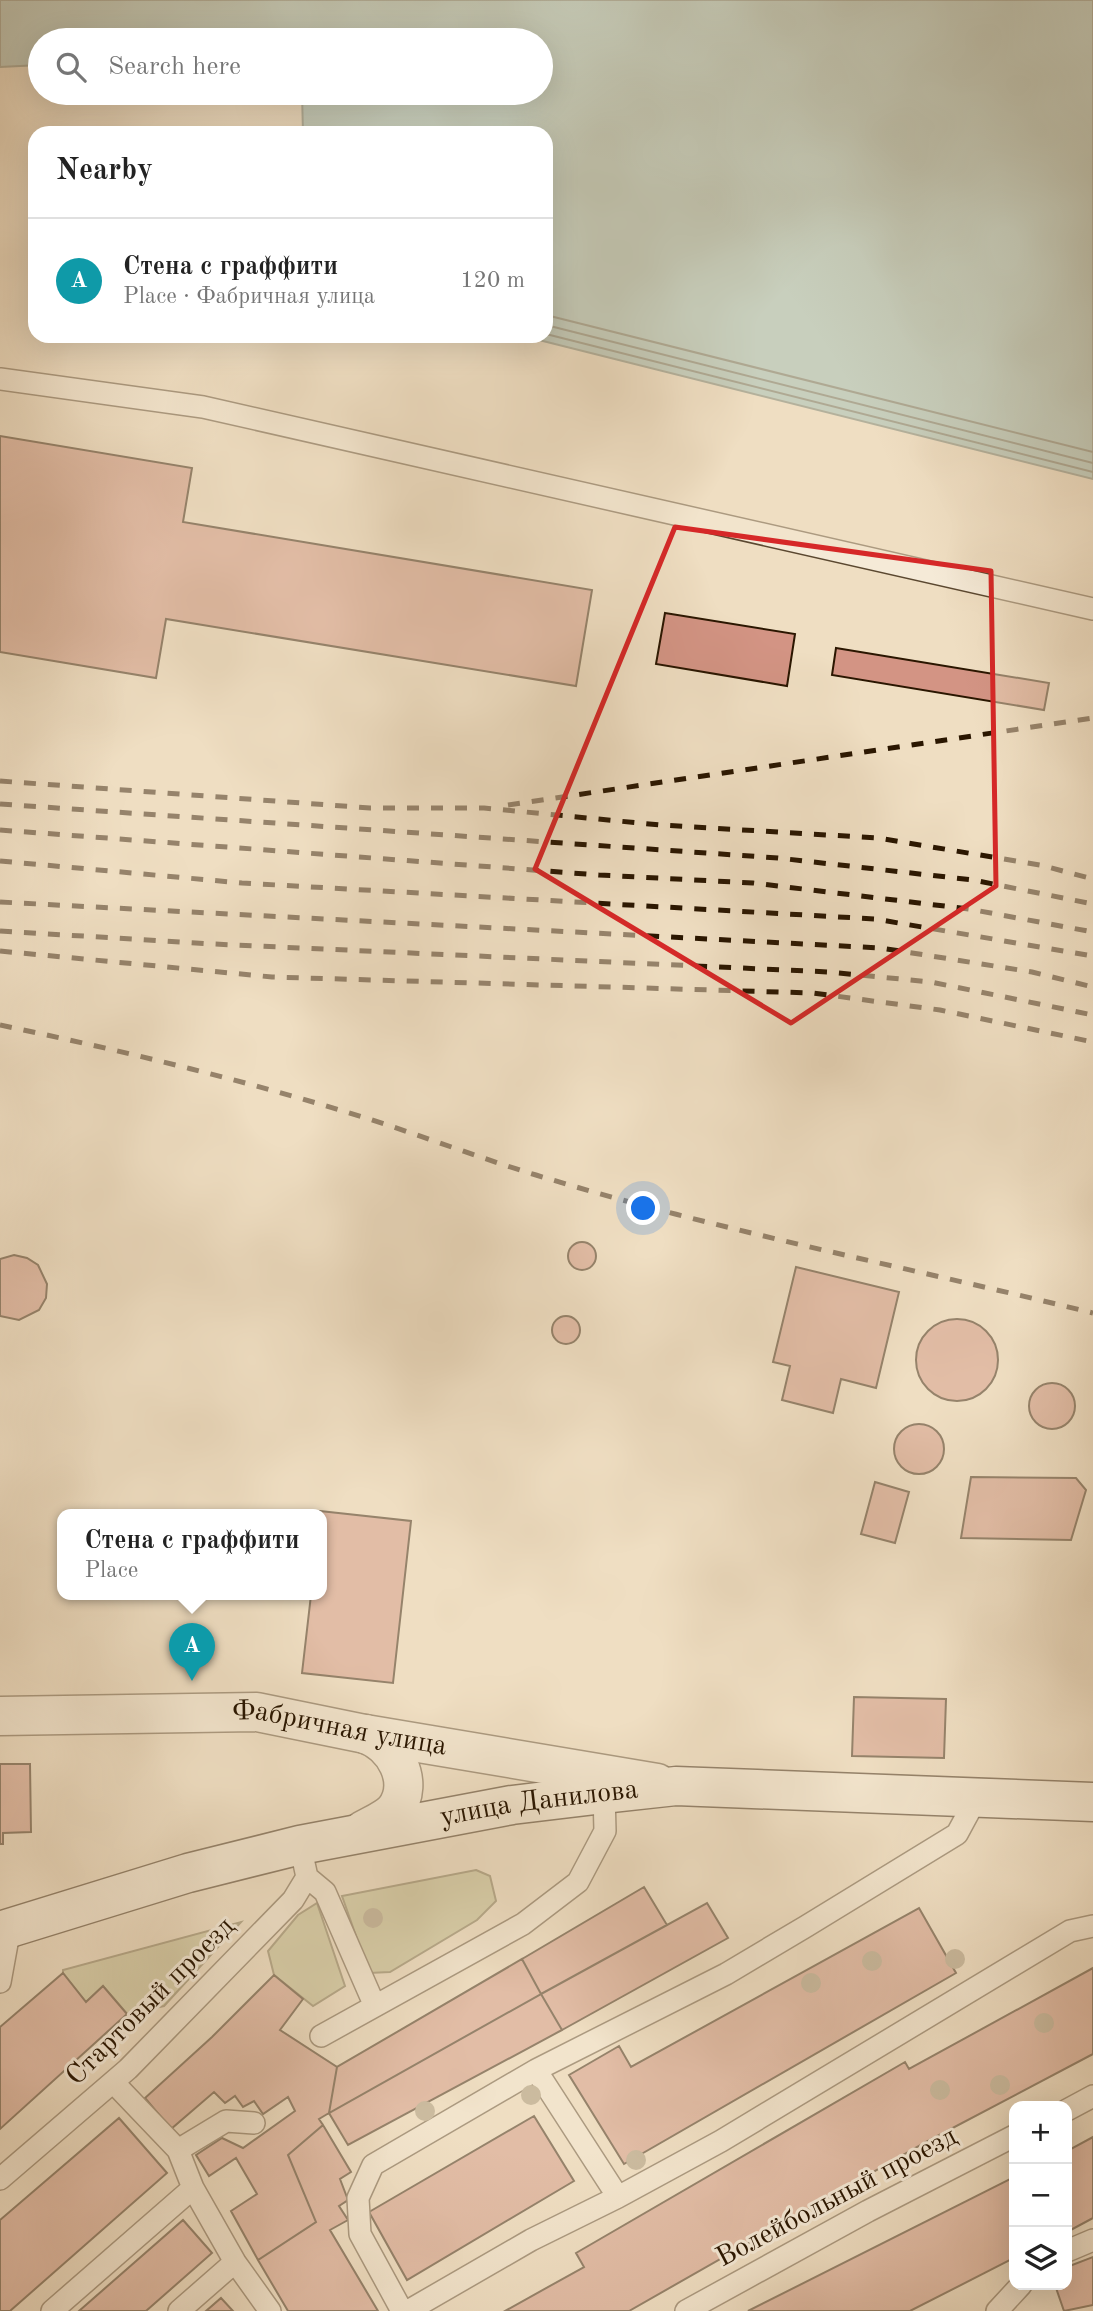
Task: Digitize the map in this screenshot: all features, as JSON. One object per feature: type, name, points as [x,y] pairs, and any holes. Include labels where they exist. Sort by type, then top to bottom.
[{"type":"street","name":"Фабричная улица","points":[[0,1716],[257,1712],[365,1734],[676,1786]]},
{"type":"street","points":[[362,1831],[393,1813],[402,1790],[400,1765],[393,1753],[384,1743],[365,1734]]},
{"type":"street","name":"улица Данилова","points":[[5,1929],[188,1873],[304,1861],[362,1831],[512,1805],[604,1794],[676,1786],[1093,1802]]},
{"type":"lane","points":[[0,379],[203,407],[1093,609]]},
{"type":"lane","points":[[321,2036],[374,2004],[523,1924],[578,1882],[605,1831],[604,1794]]},
{"type":"lane","points":[[402,2311],[360,2234],[358,2198],[373,2165],[536,2070],[726,1975],[957,1834],[977,1797]]},
{"type":"lane","points":[[304,1861],[325,1892],[374,2004]]},
{"type":"lane","name":"Стартовый проезд","points":[[0,2179],[113,2082],[293,1900],[304,1861]]},
{"type":"lane","points":[[408,2311],[531,2240],[721,2141],[1070,1931],[1093,1926]]},
{"type":"lane","points":[[0,1982],[5,1929]]},
{"type":"lane","points":[[536,2070],[618,2197]]},
{"type":"lane","points":[[113,2082],[178,2150],[193,2188],[235,2262],[270,2311]]},
{"type":"lane","points":[[1072,2107],[1093,2096]]},
{"type":"lane","points":[[178,2150],[202,2133],[226,2121],[254,2123]]},
{"type":"lane","name":"Волейбольный проезд","points":[[686,2311],[868,2211],[1009,2139]]},
{"type":"lane","points":[[52,2311],[193,2188]]},
{"type":"lane","points":[[1072,2249],[1093,2240]]},
{"type":"lane","points":[[179,2311],[235,2262]]},
{"type":"lane","points":[[997,2311],[1016,2290]]},
{"type":"highlighted area","points":[[675,527],[991,571],[996,886],[791,1023],[535,869]]},
{"type":"shaded area","points":[[476,1870],[490,1876],[496,1901],[477,1920],[390,1972],[369,1973],[342,1896]]},
{"type":"shaded area","points":[[317,1903],[345,1986],[313,2006],[274,1975],[268,1951],[298,1915]]},
{"type":"shaded area","points":[[241,1922],[164,2006],[127,2014],[103,1986],[86,2002],[63,1973],[63,1970]]},
{"type":"water","points":[[0,0],[1093,0],[1093,479],[551,343],[553,126],[303,126],[302,105],[553,105],[553,28],[28,28],[28,66],[0,67]]},
{"type":"building","points":[[0,436],[192,468],[183,522],[592,590],[576,686],[166,619],[156,678],[0,652]]},
{"type":"building","points":[[665,613],[795,634],[787,686],[656,664]]},
{"type":"building","points":[[836,648],[1049,683],[1044,710],[832,675]]},
{"type":"building","points":[[582,1242],[592,1246],[596,1256],[592,1266],[582,1270],[572,1266],[568,1256],[572,1246]]},
{"type":"building","points":[[14,1255],[27,1258],[38,1265],[47,1284],[46,1298],[39,1310],[19,1320],[0,1316],[0,1259]]},
{"type":"building","points":[[796,1267],[899,1292],[876,1388],[841,1379],[833,1413],[782,1400],[790,1366],[773,1362]]},
{"type":"building","points":[[566,1316],[576,1320],[580,1330],[576,1340],[566,1344],[556,1340],[552,1330],[556,1320]]},
{"type":"building","points":[[949,1319],[965,1319],[980,1326],[991,1337],[998,1352],[995,1376],[986,1389],[965,1401],[949,1401],[934,1394],[923,1383],[916,1368],[916,1352],[923,1337],[934,1326]]},
{"type":"building","points":[[1052,1383],[1068,1390],[1075,1406],[1068,1422],[1052,1429],[1036,1422],[1029,1406],[1036,1390]]},
{"type":"building","points":[[919,1424],[937,1431],[944,1449],[937,1467],[919,1474],[901,1467],[894,1449],[901,1431]]},
{"type":"building","points":[[971,1477],[1076,1478],[1086,1490],[1071,1540],[961,1538]]},
{"type":"building","points":[[875,1482],[909,1492],[895,1543],[861,1534]]},
{"type":"building","points":[[327,1512],[411,1521],[393,1683],[302,1673],[310,1600],[327,1600]]},
{"type":"building","points":[[854,1697],[946,1699],[944,1758],[852,1756]]},
{"type":"building","points":[[0,1764],[30,1764],[31,1832],[3,1833],[3,1844],[0,1844]]},
{"type":"building","points":[[644,1887],[667,1925],[541,1994],[522,1959]]},
{"type":"building","points":[[707,1903],[728,1938],[562,2030],[541,1994]]},
{"type":"building","points":[[919,1908],[956,1973],[624,2164],[569,2075],[619,2046],[631,2067]]},
{"type":"building","points":[[522,1959],[541,1994],[329,2113],[337,2067]]},
{"type":"building","points":[[1093,1968],[1093,2054],[926,2142],[629,2311],[505,2311],[584,2267],[576,2253],[905,2062],[909,2069]]},
{"type":"building","points":[[63,1973],[86,2002],[103,1986],[127,2014],[0,2129],[0,2027]]},
{"type":"building","points":[[274,1975],[303,1999],[280,2030],[337,2067],[329,2113],[319,2119],[323,2125],[288,2155],[316,2222],[258,2260],[231,2211],[257,2194],[236,2158],[209,2176],[196,2155],[222,2138],[243,2148],[295,2111],[288,2097],[263,2114],[254,2101],[243,2107],[235,2096],[225,2103],[214,2092],[171,2129],[145,2098]]},
{"type":"building","points":[[541,1994],[562,2030],[348,2145],[329,2113]]},
{"type":"building","points":[[534,2116],[574,2181],[407,2280],[369,2212]]},
{"type":"building","points":[[119,2118],[167,2173],[10,2311],[0,2311],[0,2220]]},
{"type":"building","points":[[323,2125],[351,2172],[340,2179],[348,2200],[339,2206],[348,2220],[330,2230],[378,2311],[288,2311],[258,2260],[316,2222],[288,2155]]},
{"type":"building","points":[[1093,2137],[1093,2218],[1072,2229],[1072,2164],[1072,2148]]},
{"type":"building","points":[[1009,2180],[1009,2261],[910,2311],[748,2311]]},
{"type":"building","points":[[183,2220],[212,2253],[146,2311],[79,2311]]},
{"type":"building","points":[[1093,2257],[1093,2305],[1064,2311],[1057,2290],[1072,2290],[1072,2265]]},
{"type":"building","points":[[221,2298],[233,2311],[206,2311]]},
{"type":"railway","points":[[508,805],[1093,718]]},
{"type":"railway","points":[[0,781],[370,808],[484,808],[660,825],[878,838],[1040,865],[1093,879]]},
{"type":"railway","points":[[0,804],[778,858],[973,880],[1093,904]]},
{"type":"railway","points":[[0,830],[599,875],[753,883],[969,909],[1093,932]]},
{"type":"railway","points":[[0,861],[242,883],[875,919],[1093,956]]},
{"type":"railway","points":[[0,902],[881,948],[1032,972],[1093,987]]},
{"type":"railway","points":[[0,931],[213,944],[829,972],[931,982],[1093,1015]]},
{"type":"railway","points":[[0,951],[272,977],[813,993],[940,1010],[1093,1042]]},
{"type":"railway","points":[[0,1025],[232,1079],[369,1119],[536,1175],[674,1214],[1093,1313]]},
{"type":"place","name":"Стена с граффити","points":[[192,1681]]}]
